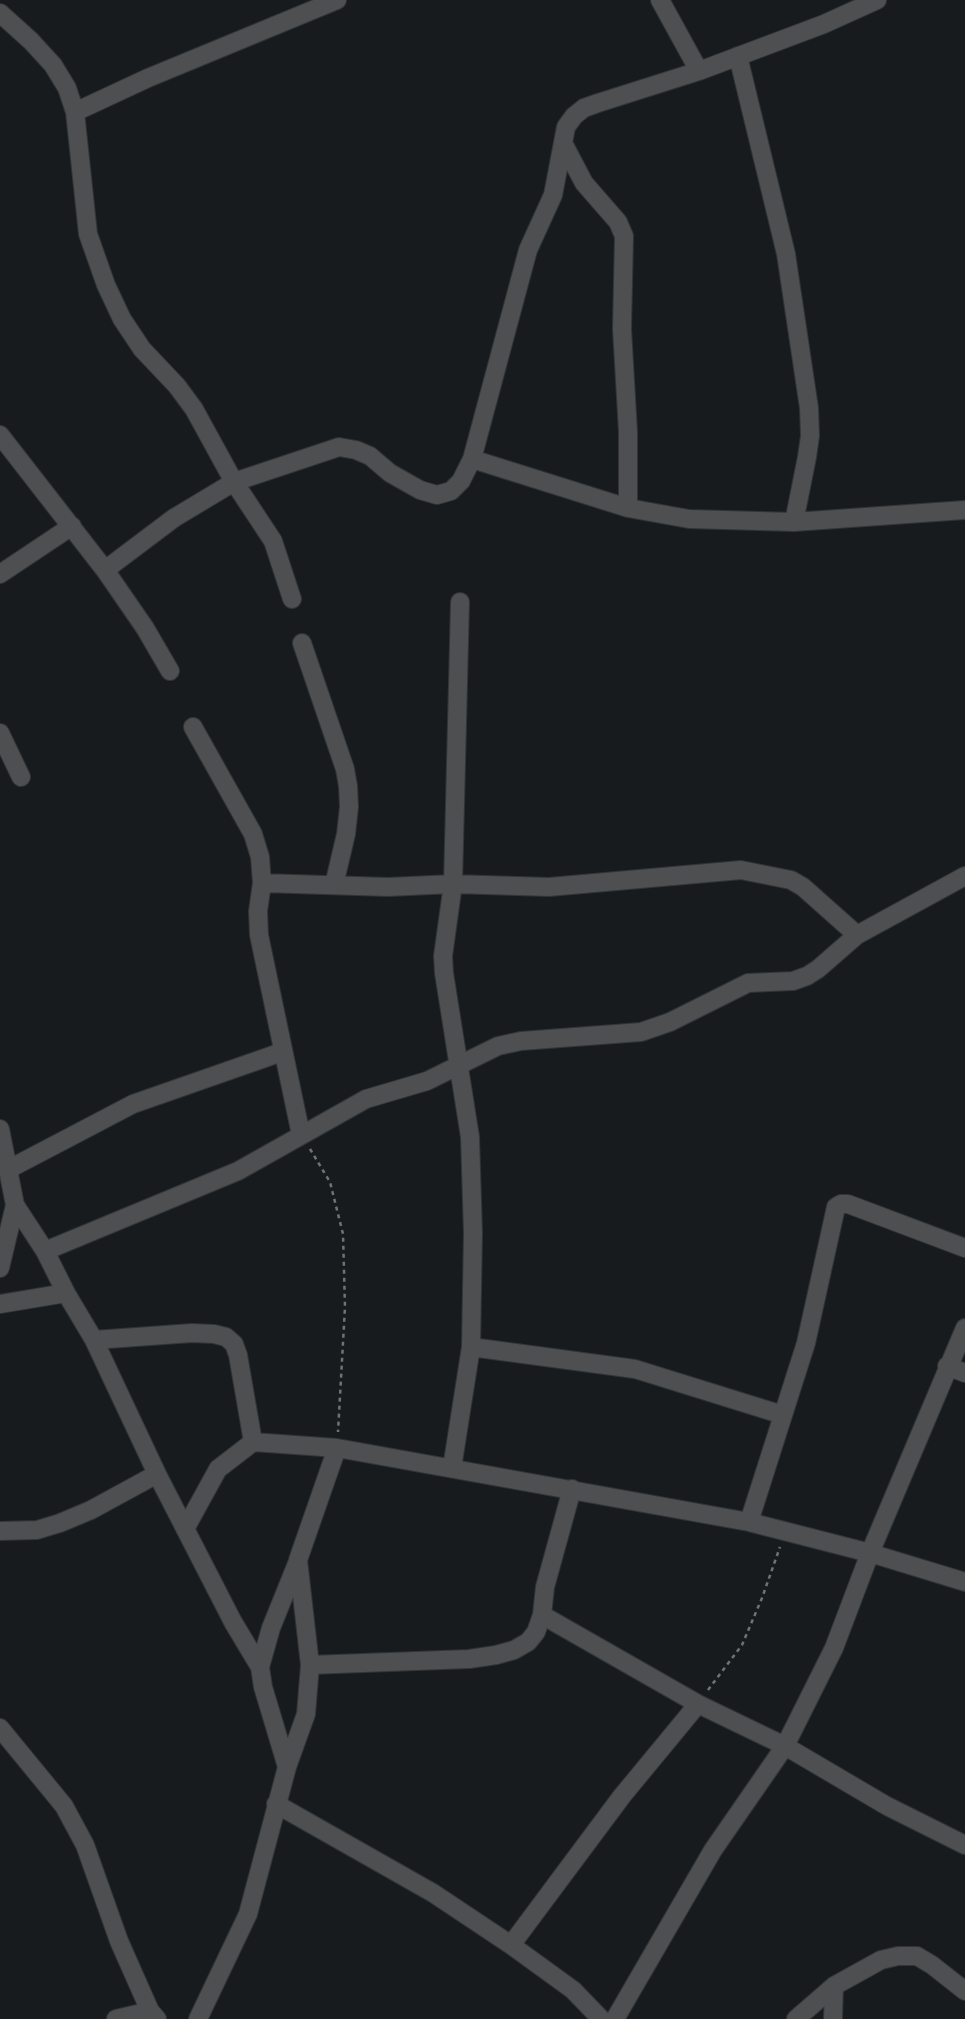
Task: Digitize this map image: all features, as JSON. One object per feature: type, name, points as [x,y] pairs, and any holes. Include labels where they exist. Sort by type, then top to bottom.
[{"type":"street","points":[[75,112],[148,78],[337,0]]},
{"type":"street","points":[[660,0],[699,72]]},
{"type":"street","points":[[105,570],[174,518],[234,482],[339,447],[356,450],[370,456],[390,473],[420,490],[437,495],[451,491],[461,481],[472,459],[528,250],[557,180],[566,127],[574,116],[584,108],[699,72],[852,13],[877,0]]},
{"type":"street","points":[[0,13],[31,41],[53,65],[67,88],[75,112],[88,234],[106,285],[122,319],[142,349],[177,386],[194,409],[234,482],[273,541],[292,599]]},
{"type":"street","points":[[738,56],[786,254],[809,408],[808,450],[794,522]]},
{"type":"street","points":[[563,143],[584,183],[618,222],[624,236],[622,328],[628,432],[628,508]]},
{"type":"street","points":[[0,435],[105,570],[145,628],[170,671]]},
{"type":"street","points":[[472,459],[628,508],[689,519],[794,522],[965,510]]},
{"type":"street","points":[[0,574],[72,526]]},
{"type":"street","points":[[452,1468],[471,1347],[473,1233],[470,1137],[444,973],[444,956],[453,884],[460,602]]},
{"type":"street","points":[[302,643],[345,769],[348,786],[349,807],[346,834],[334,885]]},
{"type":"street","points":[[193,727],[253,834],[260,857],[262,882],[258,911],[259,935],[282,1052],[302,1135]]},
{"type":"street","points":[[0,734],[21,777]]},
{"type":"street","points":[[262,882],[388,887],[453,884],[561,886],[741,870],[791,880],[803,888],[857,935]]},
{"type":"street","points":[[45,1251],[238,1171],[366,1099],[427,1081],[458,1064],[498,1046],[521,1041],[641,1032],[670,1022],[748,983],[793,981],[807,976],[818,970],[857,935],[965,876]]},
{"type":"street","points":[[9,1169],[133,1104],[282,1052]]},
{"type":"street","points":[[0,1129],[15,1204],[45,1251],[66,1293],[94,1340],[157,1474],[233,1622],[260,1667],[265,1696],[287,1768]]},
{"type":"street","points":[[0,1268],[15,1204]]},
{"type":"street","points":[[749,1522],[806,1343],[836,1207],[841,1204],[848,1204],[965,1248]]},
{"type":"street","points":[[0,1304],[66,1293]]},
{"type":"street","points":[[616,2019],[713,1850],[786,1746],[834,1648],[870,1553],[947,1366],[965,1328]]},
{"type":"street","points":[[94,1340],[192,1333],[214,1334],[226,1337],[234,1344],[238,1355],[253,1442]]},
{"type":"street","points":[[471,1347],[652,1372],[782,1415]]},
{"type":"street","points":[[947,1366],[965,1373]]},
{"type":"street","points":[[185,1529],[218,1469],[253,1442],[337,1448],[749,1522],[870,1553],[965,1582]]},
{"type":"street","points":[[260,1667],[271,1628],[298,1560],[337,1448]]},
{"type":"street","points":[[0,1531],[37,1530],[60,1523],[90,1510],[157,1474]]},
{"type":"street","points":[[310,1665],[378,1660],[468,1659],[496,1656],[514,1650],[528,1642],[536,1632],[542,1615],[545,1587],[572,1489]]},
{"type":"street","points":[[198,2019],[248,1914],[276,1804],[306,1714],[310,1665],[298,1560]]},
{"type":"street","points":[[542,1615],[698,1704],[786,1746],[887,1806],[965,1845]]},
{"type":"street","points":[[512,1945],[622,1796],[698,1704]]},
{"type":"street","points":[[0,1728],[64,1806],[85,1845],[119,1941],[154,2015],[116,2019]]},
{"type":"street","points":[[276,1804],[433,1893],[512,1945],[573,1990],[601,2019]]},
{"type":"street","points":[[796,2019],[834,1986],[881,1960],[898,1956],[917,1956],[932,1965],[965,1991]]},
{"type":"street","points":[[833,2019],[834,1986]]},
{"type":"path","points":[[302,1135],[330,1182],[343,1234],[345,1307],[337,1448]]},
{"type":"path","points":[[698,1704],[742,1645],[762,1598],[786,1531]]}]
